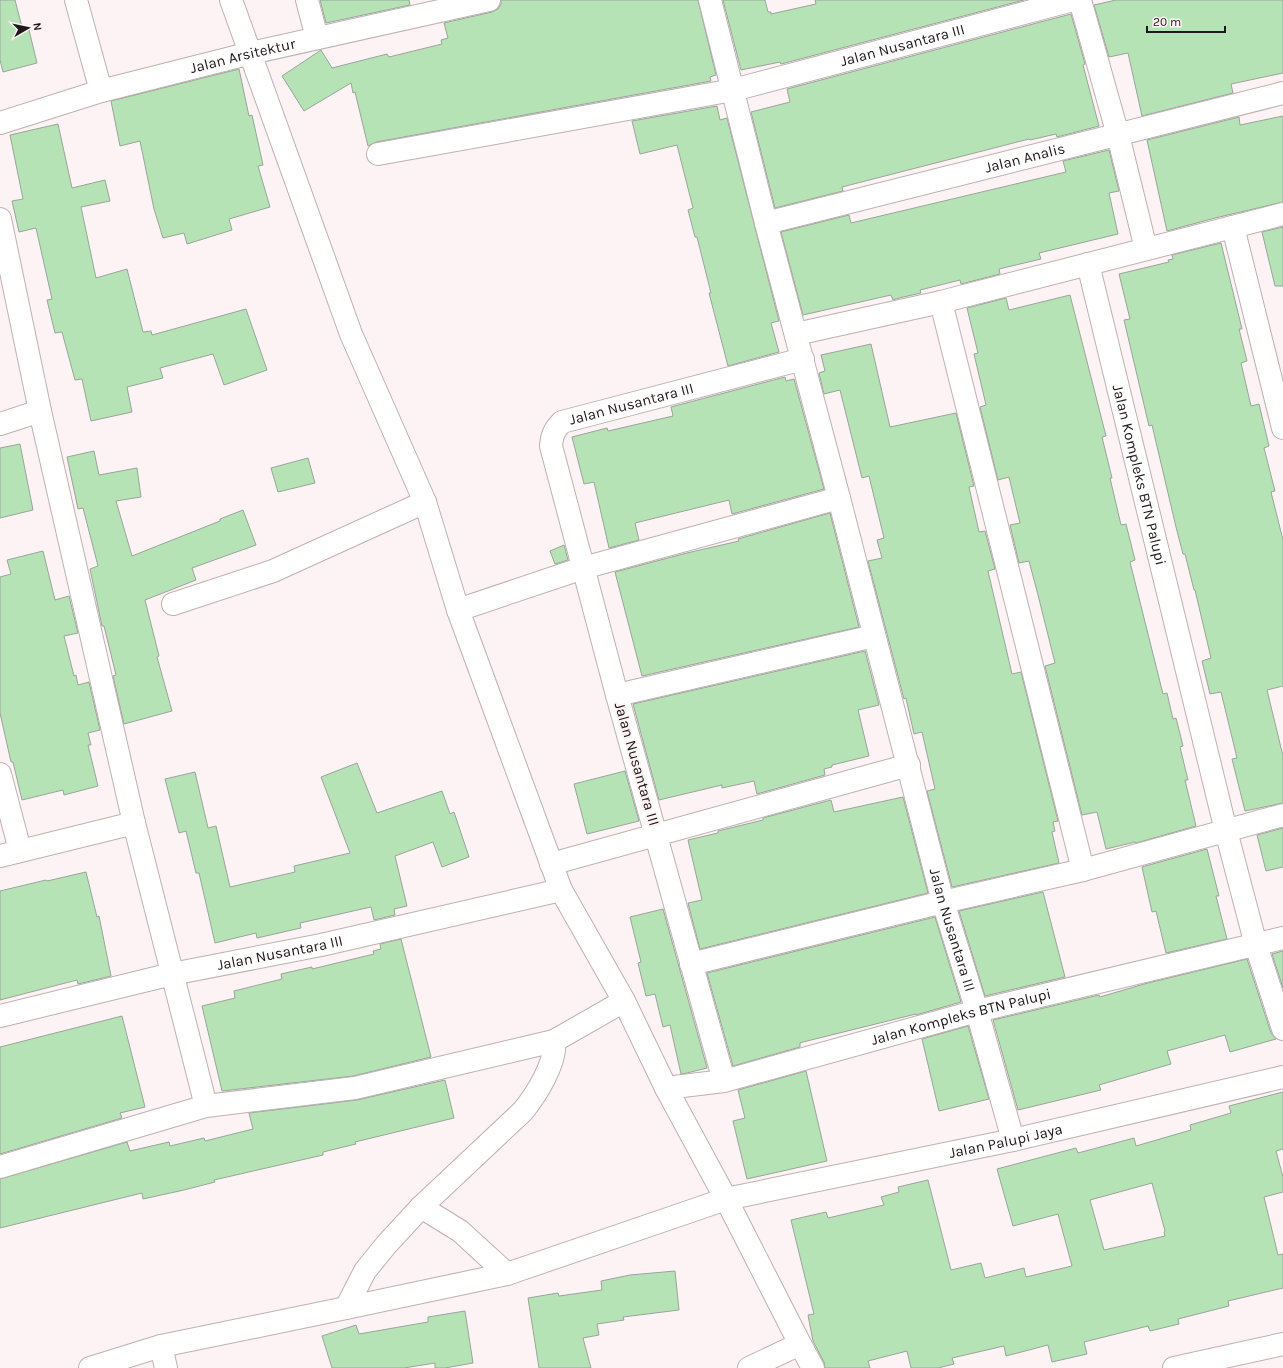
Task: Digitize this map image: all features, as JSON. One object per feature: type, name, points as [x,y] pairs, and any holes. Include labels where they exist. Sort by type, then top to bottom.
[{"type":"street","points":[[76,0],[101,91]]},
{"type":"street","points":[[231,0],[352,334],[425,502],[458,610],[561,890],[624,1001],[666,1088],[726,1199],[813,1368]]},
{"type":"street","points":[[307,0],[317,38]]},
{"type":"street","name":"Jalan Arsitektur","points":[[0,123],[101,91],[251,53],[489,0]]},
{"type":"street","name":"Jalan Nusantara III","points":[[710,0],[766,223],[803,358],[943,902],[977,1011],[1013,1140]]},
{"type":"street","name":"Jalan Nusantara III","points":[[378,154],[733,90],[1073,0]]},
{"type":"street","points":[[1080,0],[1118,135],[1146,249]]},
{"type":"street","name":"Jalan Analis","points":[[766,223],[1283,93]]},
{"type":"street","points":[[796,334],[941,302],[1283,214]]},
{"type":"street","points":[[0,219],[40,411],[134,823],[206,1106]]},
{"type":"street","points":[[1233,227],[1283,428]]},
{"type":"street","name":"Jalan Kompleks BTN Palupi","points":[[1088,264],[1226,832],[1256,945],[1283,1029]]},
{"type":"street","points":[[941,302],[1082,870]]},
{"type":"street","name":"Jalan Nusantara III","points":[[724,1081],[583,568],[552,446],[552,438],[554,431],[562,422],[803,358]]},
{"type":"street","points":[[0,424],[40,411]]},
{"type":"street","points":[[458,610],[583,568],[839,498]]},
{"type":"street","points":[[173,604],[273,571],[425,502]]},
{"type":"street","name":"Jalan Nusantara III","points":[[617,695],[874,636]]},
{"type":"street","name":"Jalan Nusantara III","points":[[551,864],[656,834],[909,766]]},
{"type":"street","points":[[0,774],[10,853],[134,823]]},
{"type":"street","points":[[691,964],[943,902],[1082,870],[1226,832],[1283,815]]},
{"type":"street","name":"Jalan Nusantara III","points":[[0,1016],[172,974],[321,945],[561,890]]},
{"type":"street","name":"Jalan Kompleks BTN Palupi","points":[[666,1088],[724,1081],[977,1011],[1283,938]]},
{"type":"street","points":[[0,1167],[206,1106],[356,1088],[554,1041],[624,1001]]},
{"type":"street","points":[[346,1308],[365,1272],[386,1245],[421,1206],[523,1111],[534,1098],[546,1076],[555,1046],[554,1041]]},
{"type":"street","name":"Jalan Palupi Jaya","points":[[90,1368],[160,1346],[507,1274],[726,1199],[1013,1140],[1283,1077]]},
{"type":"street","points":[[421,1206],[460,1231],[507,1274]]},
{"type":"street","points":[[748,1368],[800,1344]]},
{"type":"street","points":[[1174,1368],[1283,1344]]},
{"type":"street","points":[[160,1346],[166,1368]]},
{"type":"building","points":[[0,0],[15,0],[23,31],[29,30],[37,63],[3,72],[0,60]]},
{"type":"building","points":[[320,0],[409,0],[410,5],[326,23]]},
{"type":"building","points":[[501,0],[698,0],[716,75],[710,77],[711,81],[376,142],[368,146],[355,92],[353,93],[351,83],[304,111],[282,76],[321,50],[332,68],[387,54],[389,57],[442,44],[441,40],[448,38],[444,23],[492,12],[498,9],[501,4]]},
{"type":"building","points":[[723,0],[765,0],[768,12],[771,12],[771,14],[816,4],[815,0],[1024,0],[781,64],[780,62],[741,70]]},
{"type":"building","points":[[1116,0],[1283,0],[1283,73],[1231,84],[1233,93],[1142,116],[1128,53],[1109,57],[1094,5]]},
{"type":"building","points":[[1071,14],[1085,64],[1083,65],[1099,126],[1057,137],[1056,134],[1029,139],[842,187],[843,191],[775,208],[751,112],[790,102],[787,89]]},
{"type":"building","points":[[239,69],[249,116],[252,115],[263,165],[258,166],[270,207],[229,219],[232,230],[187,244],[184,233],[163,238],[154,209],[140,141],[120,146],[111,101]]},
{"type":"building","points":[[717,106],[720,120],[727,118],[779,321],[771,323],[779,352],[728,366],[709,293],[711,293],[697,237],[695,237],[688,210],[693,208],[677,145],[640,154],[632,121]]},
{"type":"building","points":[[1283,116],[1283,202],[1167,231],[1147,140],[1239,117],[1240,125]]},
{"type":"building","points":[[58,124],[72,188],[105,180],[110,201],[81,207],[96,278],[127,269],[143,332],[151,331],[152,335],[246,309],[267,370],[224,385],[213,354],[160,368],[163,378],[127,387],[132,412],[91,421],[82,379],[75,380],[62,332],[55,333],[47,300],[52,299],[36,228],[19,232],[12,201],[23,199],[10,135]]},
{"type":"building","points":[[1109,150],[1119,191],[1109,193],[1118,234],[1039,253],[1041,259],[999,269],[1000,274],[961,284],[960,280],[920,290],[921,293],[893,300],[891,295],[803,315],[781,232],[849,215],[851,223],[1066,172],[1063,161]]},
{"type":"building","points":[[1283,227],[1283,286],[1275,286],[1262,232]]},
{"type":"building","points":[[1221,243],[1242,329],[1239,329],[1247,361],[1241,363],[1251,406],[1259,404],[1269,446],[1264,448],[1275,491],[1271,492],[1283,540],[1283,686],[1267,690],[1283,756],[1283,803],[1245,811],[1232,759],[1237,758],[1221,692],[1210,694],[1202,661],[1211,658],[1195,590],[1176,527],[1152,425],[1149,426],[1124,320],[1130,319],[1119,274],[1169,262],[1168,260],[1173,259],[1172,255]]},
{"type":"building","points":[[1070,295],[1106,436],[1102,437],[1121,525],[1126,524],[1135,560],[1130,562],[1163,694],[1167,693],[1173,719],[1176,718],[1183,746],[1180,747],[1188,780],[1185,780],[1196,826],[1136,843],[1106,849],[1097,812],[1082,815],[1045,666],[1055,663],[1029,561],[1019,563],[1010,525],[1020,523],[1009,477],[998,480],[980,407],[986,405],[974,354],[978,353],[967,308],[1006,298],[1009,310]]},
{"type":"building","points":[[871,344],[890,427],[956,413],[974,486],[969,487],[979,532],[985,531],[995,569],[988,571],[1012,674],[1021,672],[1058,821],[1053,822],[1055,831],[1052,832],[1059,863],[952,887],[927,791],[935,789],[922,732],[914,734],[906,698],[904,699],[868,561],[882,558],[877,540],[884,538],[869,476],[862,478],[840,390],[824,394],[819,373],[825,371],[821,355]]},
{"type":"building","points":[[785,377],[786,381],[794,379],[824,489],[732,514],[729,500],[635,523],[639,540],[609,548],[594,482],[584,484],[572,437],[607,428],[608,431],[673,416],[671,407]]},
{"type":"building","points":[[20,444],[33,510],[0,518],[0,448]]},
{"type":"building","points":[[94,451],[99,475],[137,468],[141,497],[116,501],[132,556],[220,521],[220,519],[243,510],[256,545],[192,568],[196,580],[145,600],[159,656],[157,657],[172,711],[124,724],[113,676],[116,675],[104,626],[102,626],[90,569],[98,566],[83,508],[78,509],[67,457]]},
{"type":"building","points":[[308,458],[315,483],[278,492],[271,468]]},
{"type":"building","points":[[830,513],[859,627],[642,676],[615,572],[739,541],[738,539]]},
{"type":"building","points":[[564,545],[568,560],[555,564],[550,551]]},
{"type":"building","points":[[43,551],[55,600],[69,596],[78,633],[64,636],[74,676],[76,675],[78,685],[89,682],[100,730],[88,733],[91,745],[88,745],[98,786],[64,795],[63,790],[22,800],[13,762],[11,762],[0,713],[0,577],[11,574],[7,560]]},
{"type":"building","points":[[865,651],[879,705],[858,710],[869,756],[832,765],[832,767],[824,769],[825,775],[757,794],[754,781],[722,788],[722,785],[659,800],[633,704]]},
{"type":"building","points":[[357,763],[377,813],[442,791],[450,814],[454,812],[469,857],[442,867],[433,842],[395,856],[407,906],[394,909],[395,915],[374,920],[371,907],[300,923],[301,928],[257,938],[256,933],[215,943],[199,873],[196,873],[186,831],[179,833],[165,779],[195,772],[208,828],[216,826],[230,887],[295,872],[294,866],[350,853],[321,777]]},
{"type":"building","points":[[625,771],[639,821],[587,834],[574,784]]},
{"type":"building","points":[[903,797],[928,893],[700,949],[688,903],[702,900],[688,840],[718,833],[718,831],[763,820],[763,818],[831,800],[834,812]]},
{"type":"building","points":[[1283,828],[1283,867],[1266,871],[1257,835]]},
{"type":"building","points":[[1207,849],[1219,896],[1216,896],[1227,939],[1166,953],[1156,911],[1152,912],[1142,867]]},
{"type":"building","points":[[86,872],[97,917],[99,916],[111,976],[78,984],[77,980],[0,1000],[0,891]]},
{"type":"building","points":[[1043,892],[1065,977],[985,996],[959,911]]},
{"type":"building","points":[[663,909],[707,1068],[681,1074],[670,1025],[663,1027],[655,994],[646,996],[638,963],[641,962],[630,917]]},
{"type":"building","points":[[935,917],[961,1002],[916,1015],[803,1042],[800,1043],[800,1047],[733,1066],[707,973]]},
{"type":"building","points":[[401,939],[431,1057],[353,1076],[222,1091],[202,1006],[235,998],[234,991],[282,979],[281,974],[312,967],[312,969],[374,954],[373,951],[381,949],[380,944]]},
{"type":"building","points":[[1283,951],[1283,988],[1272,954]]},
{"type":"building","points":[[1247,959],[1271,1033],[1276,1039],[1230,1052],[1225,1035],[1167,1051],[1171,1064],[1099,1085],[1101,1090],[1018,1110],[993,1020],[1099,995],[1100,997],[1144,984]]},
{"type":"building","points":[[122,1016],[145,1107],[120,1113],[122,1118],[0,1154],[0,1047]]},
{"type":"building","points":[[968,1026],[989,1099],[939,1111],[922,1039]]},
{"type":"building","points":[[806,1071],[827,1161],[747,1179],[733,1121],[745,1118],[738,1090]]},
{"type":"building","points":[[445,1080],[454,1118],[355,1142],[356,1144],[323,1152],[323,1155],[214,1180],[215,1182],[184,1190],[143,1199],[142,1193],[0,1228],[0,1179],[127,1142],[130,1151],[169,1142],[170,1146],[204,1138],[205,1141],[253,1129],[249,1113],[357,1100]]},
{"type":"building","points":[[1283,1092],[1283,1149],[1276,1151],[1283,1177],[1283,1192],[1264,1197],[1278,1255],[1283,1254],[1283,1288],[1228,1301],[1229,1306],[1178,1319],[1179,1324],[1150,1331],[1148,1326],[1084,1342],[1087,1354],[1052,1362],[1048,1345],[1006,1356],[1004,1346],[952,1358],[954,1364],[938,1368],[911,1368],[907,1351],[868,1361],[870,1368],[825,1368],[824,1362],[813,1341],[808,1315],[814,1314],[791,1220],[826,1212],[828,1218],[884,1205],[881,1197],[899,1192],[898,1187],[928,1180],[951,1270],[981,1263],[985,1278],[1024,1268],[1026,1277],[1072,1266],[1058,1214],[1013,1226],[997,1169],[1076,1148],[1078,1153],[1134,1138],[1136,1146],[1191,1130],[1190,1125],[1231,1113],[1229,1106]],"holes":[[[1152,1183],[1165,1236],[1104,1250],[1090,1200]]]},
{"type":"building","points":[[675,1271],[679,1310],[623,1317],[624,1320],[597,1324],[599,1335],[583,1338],[591,1368],[539,1368],[528,1298],[558,1293],[559,1296],[602,1290],[601,1281],[630,1275]]},
{"type":"building","points":[[465,1311],[473,1363],[445,1368],[435,1368],[435,1363],[404,1368],[332,1368],[322,1336],[356,1325],[359,1334],[428,1322],[428,1317]]}]
